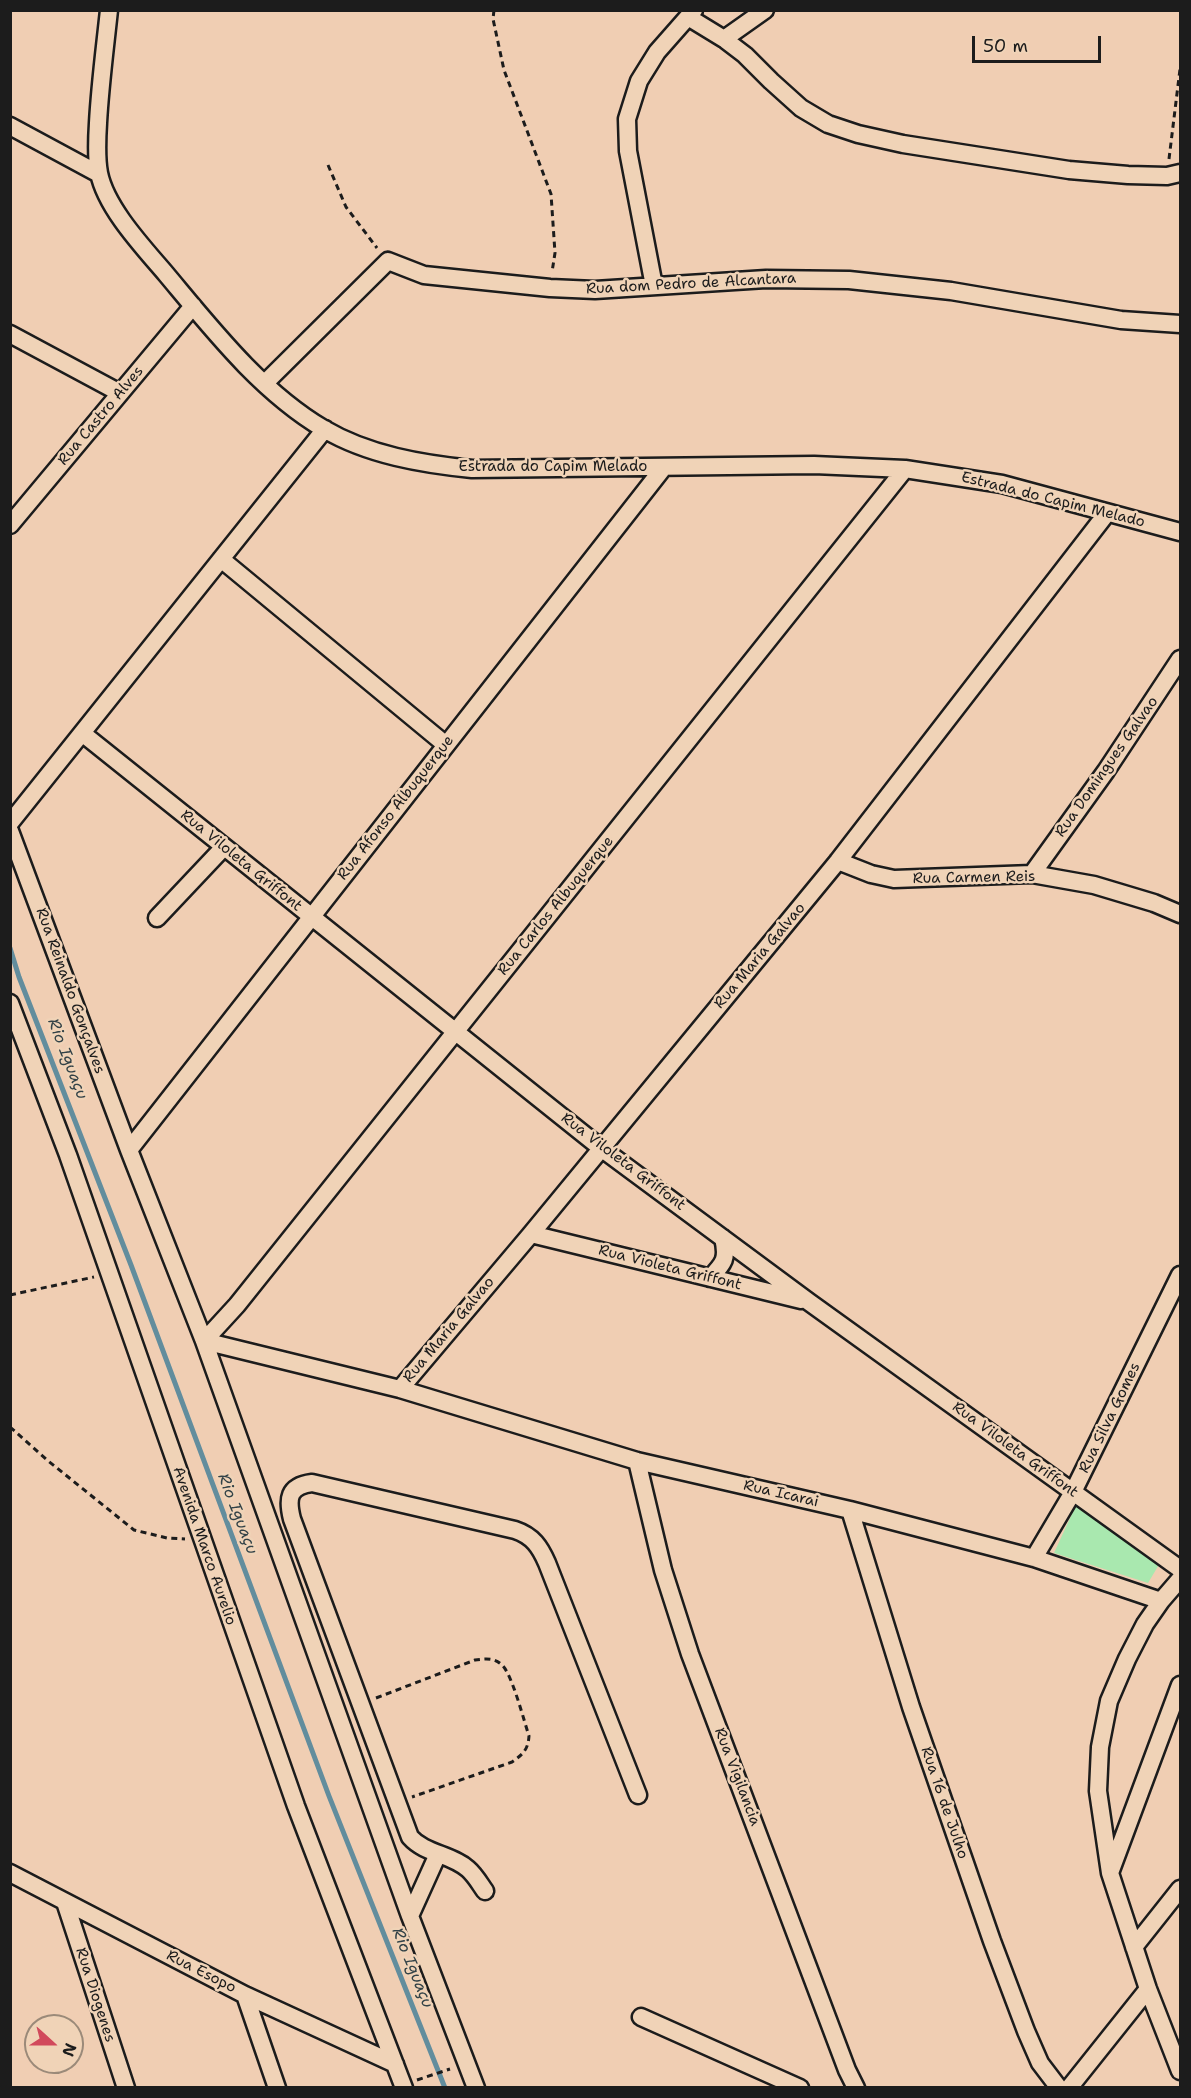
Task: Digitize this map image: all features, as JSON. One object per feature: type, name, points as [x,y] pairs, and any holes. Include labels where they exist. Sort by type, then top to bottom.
[{"type":"street","name":"Estrada do Capim Melado","points":[[109,10],[97,139],[99,174],[112,205],[134,236],[192,306],[265,383],[293,408],[325,429],[359,445],[431,465],[472,469],[814,465],[905,468],[1002,484],[1180,532]]},
{"type":"street","points":[[724,39],[765,10]]},
{"type":"street","points":[[654,285],[628,151],[627,118],[639,81],[657,52],[691,14],[746,55],[801,108],[828,124],[858,134],[903,144],[1069,170],[1128,175],[1174,175]]},
{"type":"street","points":[[10,126],[99,174]]},
{"type":"street","points":[[265,383],[388,261]]},
{"type":"street","name":"Rua dom Pedro de Alcantara","points":[[388,261],[424,275],[550,288],[595,290],[766,279],[849,280],[951,291],[1121,320],[1180,324]]},
{"type":"street","name":"Rua Castro Alves","points":[[10,525],[192,306]]},
{"type":"street","points":[[10,334],[120,393]]},
{"type":"street","points":[[10,823],[325,429]]},
{"type":"street","name":"Rua Afonso Albuquerque","points":[[129,1150],[310,916],[664,467]]},
{"type":"street","name":"Rua Carlos Albuquerque","points":[[204,1341],[237,1305],[905,468]]},
{"type":"street","name":"Rua Maria Galvao","points":[[400,1389],[531,1234],[838,861],[1107,513]]},
{"type":"street","points":[[221,559],[446,745]]},
{"type":"street","name":"Rua Domingues Galvao","points":[[1032,874],[1106,771],[1180,659]]},
{"type":"street","name":"Rua Viloleta Griffont","points":[[82,733],[601,1148],[808,1302],[1180,1569]]},
{"type":"street","name":"Rua Reinaldo Gonçalves","points":[[10,831],[129,1150],[204,1341],[410,1916]]},
{"type":"street","points":[[157,918],[224,847]]},
{"type":"street","name":"Rua Carmen Reis","points":[[838,861],[871,874],[894,879],[1032,874],[1094,885],[1154,903],[1180,914]]},
{"type":"street","name":"Avenida Marco Aurelio","points":[[10,1003],[68,1155],[296,1806],[395,2064],[408,2085]]},
{"type":"street","name":"Rua Violeta Griffont","points":[[531,1234],[808,1302]]},
{"type":"street","points":[[710,1278],[725,1258],[723,1238]]},
{"type":"street","name":"Rua Silva Gomes","points":[[1034,1558],[1073,1492],[1180,1275]]},
{"type":"street","name":"Rua Icarai","points":[[204,1341],[400,1389],[637,1461],[850,1510],[1034,1558],[1161,1601]]},
{"type":"street","name":"Rua Vigilancia","points":[[637,1461],[663,1570],[690,1654],[847,2070],[856,2088]]},
{"type":"street","points":[[485,1891],[468,1869],[456,1861],[417,1845],[410,1837],[292,1519],[289,1497],[294,1489],[302,1484],[312,1483],[515,1530],[534,1540],[548,1563],[638,1795]]},
{"type":"street","name":"Rua 16 de Julho","points":[[850,1510],[911,1707],[992,1941],[1040,2063],[1059,2088]]},
{"type":"street","points":[[1180,1578],[1146,1624],[1126,1659],[1109,1701],[1100,1747],[1098,1791],[1110,1873],[1148,1989],[1180,2071]]},
{"type":"street","points":[[1110,1873],[1180,1685]]},
{"type":"street","points":[[438,1854],[410,1916],[476,2088]]},
{"type":"street","name":"Rua Esopo","points":[[10,1873],[245,1995],[395,2064]]},
{"type":"street","points":[[1134,1947],[1180,1889]]},
{"type":"street","name":"Rua Diogenes","points":[[65,1902],[126,2088]]},
{"type":"street","points":[[1069,2088],[1148,1989]]},
{"type":"street","points":[[245,1995],[277,2088]]},
{"type":"street","points":[[641,2017],[800,2088]]},
{"type":"path","points":[[494,10],[504,70],[551,194],[555,253],[550,288]]},
{"type":"path","points":[[1174,175],[1180,69]]},
{"type":"path","points":[[328,165],[346,207],[360,228],[388,261]]},
{"type":"path","points":[[10,1295],[108,1274]]},
{"type":"path","points":[[10,1427],[46,1460],[134,1530],[167,1538],[202,1541]]},
{"type":"path","points":[[361,1703],[475,1660],[490,1658],[502,1664],[508,1674],[529,1736],[528,1747],[522,1755],[512,1762],[396,1803]]},
{"type":"path","points":[[408,2085],[458,2066]]},
{"type":"green space","points":[[1076,1505],[1160,1563],[1148,1583],[1054,1553]]},
{"type":"waterway","name":"Rio Iguaçu","points":[[10,948],[329,1796],[445,2088]]}]
